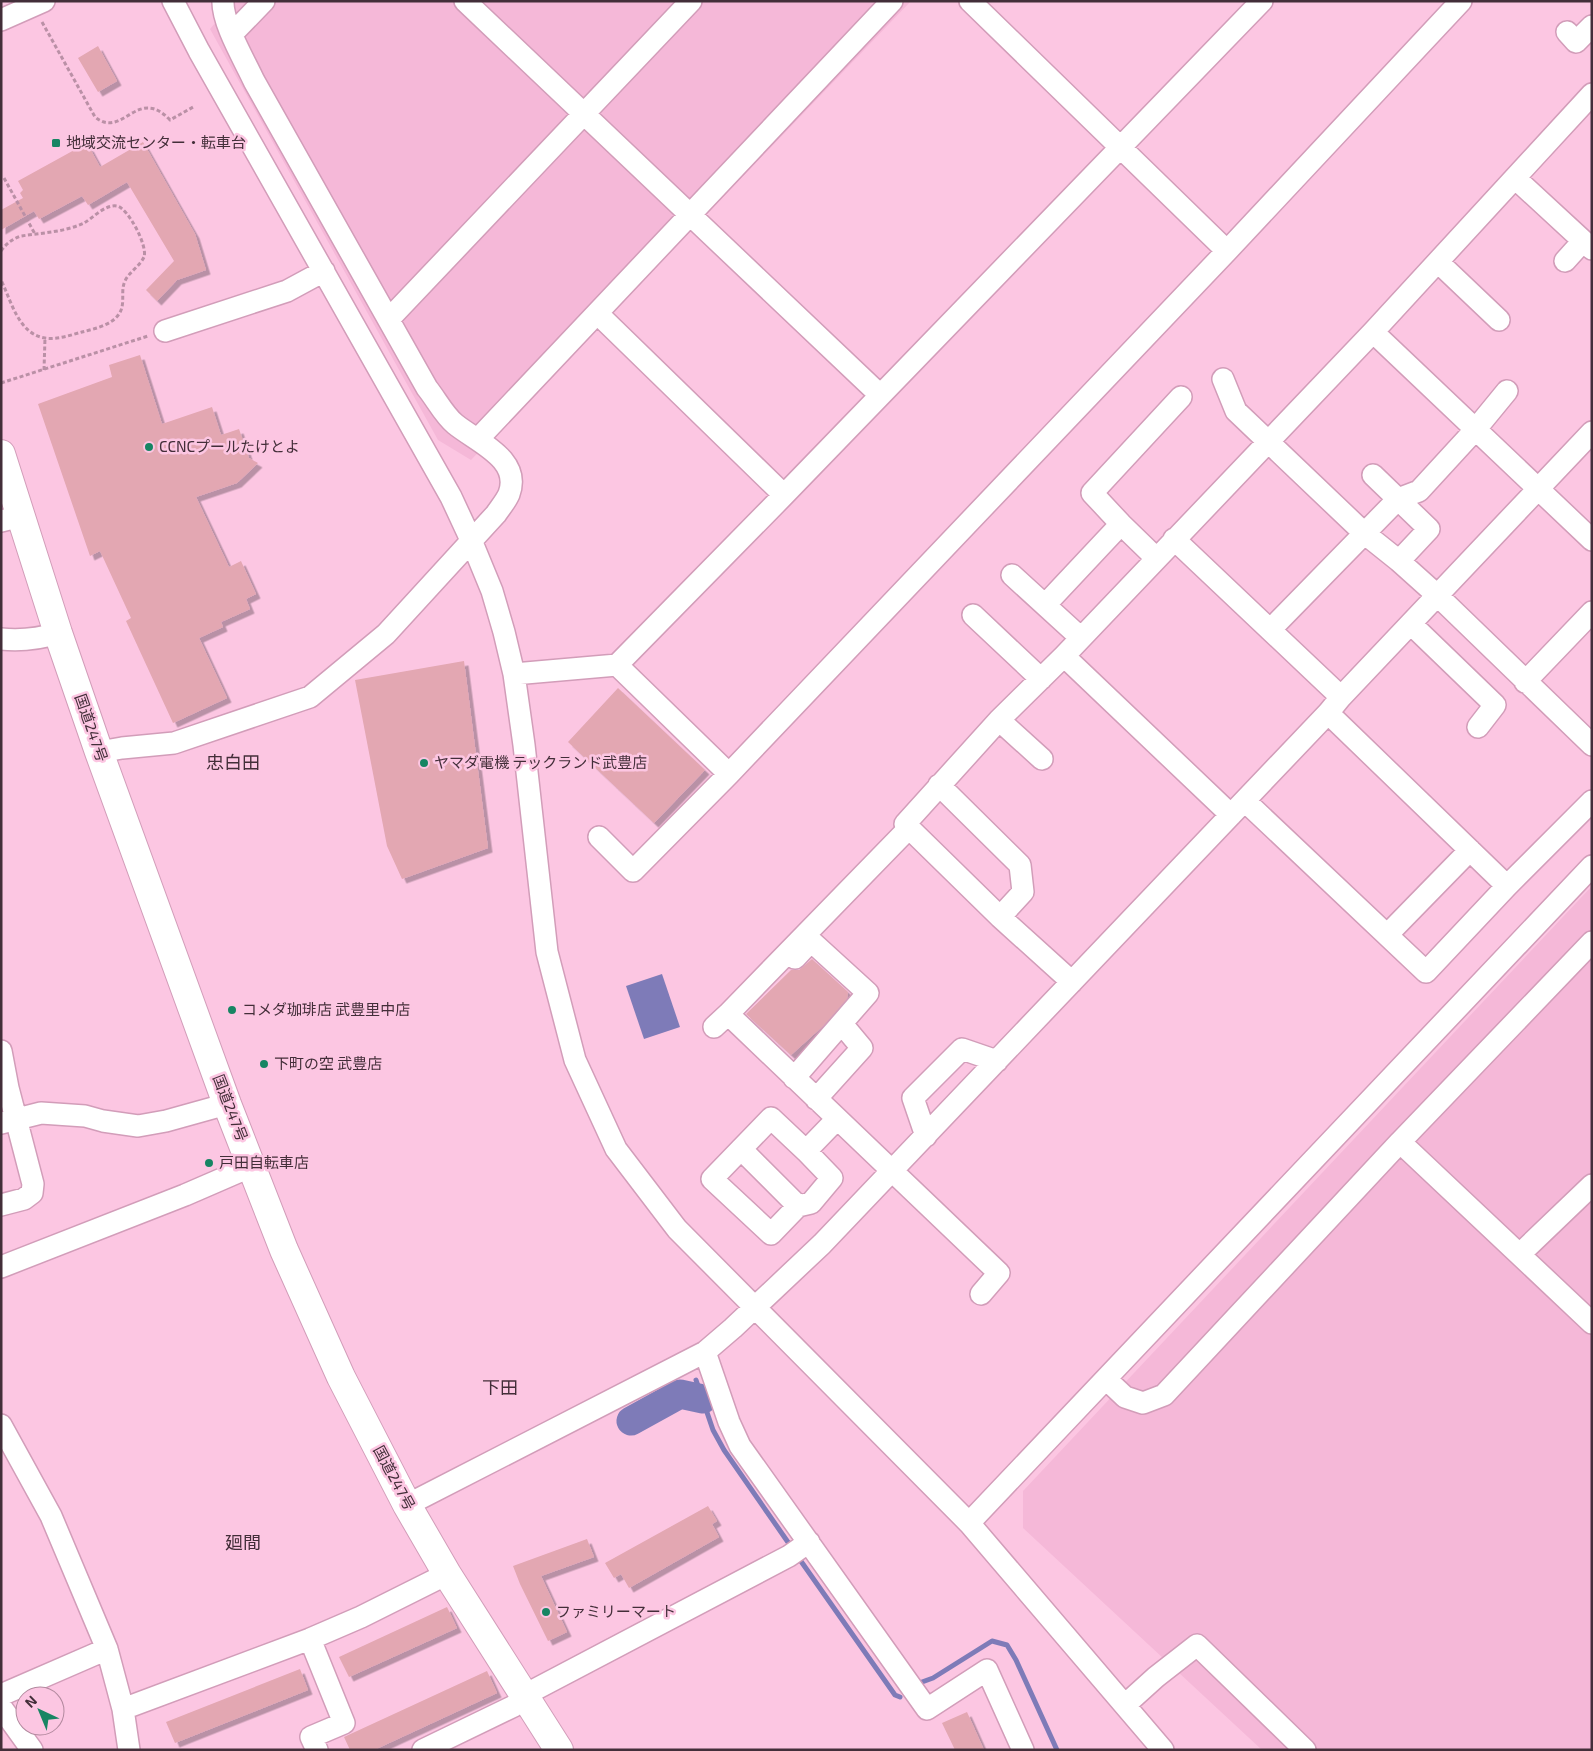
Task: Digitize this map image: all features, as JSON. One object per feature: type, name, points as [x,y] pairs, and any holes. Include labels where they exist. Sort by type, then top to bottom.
[{"type":"highway","name":"国道247号","points":[[1,454],[11,519],[58,633],[99,752],[228,1104],[284,1250],[342,1378],[407,1505],[447,1574],[559,1750]]},
{"type":"street","points":[[173,1],[199,51],[451,497],[492,591],[514,674],[524,745],[547,952],[575,1060],[616,1150],[677,1229],[969,1522],[1163,1750]]},
{"type":"street","points":[[99,752],[174,743],[310,697],[386,634],[496,514],[509,495],[512,478],[504,462],[478,439],[454,424],[427,388],[254,81],[232,34],[222,7],[223,1]]},
{"type":"street","points":[[232,34],[264,1]]},
{"type":"street","points":[[465,1],[880,396]]},
{"type":"street","points":[[388,319],[690,1]]},
{"type":"street","points":[[478,439],[892,1]]},
{"type":"street","points":[[970,1],[1227,251]]},
{"type":"street","points":[[514,674],[617,666],[1262,1]]},
{"type":"street","points":[[598,837],[633,871],[729,774],[1227,251],[1461,1]]},
{"type":"street","points":[[1,20],[43,11]]},
{"type":"street","points":[[1567,32],[1576,42],[1592,26]]},
{"type":"street","points":[[1072,982],[1000,917],[905,824],[999,720],[1064,656],[1373,332],[1592,94]]},
{"type":"street","points":[[1515,178],[1587,245],[1565,261]]},
{"type":"street","points":[[1438,262],[1499,320]]},
{"type":"street","points":[[165,331],[287,291],[324,272]]},
{"type":"street","points":[[597,313],[784,495]]},
{"type":"street","points":[[1373,332],[1592,540]]},
{"type":"street","points":[[1223,379],[1236,411],[1364,533],[1438,596],[1592,745]]},
{"type":"street","points":[[1270,630],[1398,499],[1419,491],[1475,430],[1507,391]]},
{"type":"street","points":[[1156,558],[1092,493],[1181,398]]},
{"type":"street","points":[[407,1505],[705,1352],[754,1308],[822,1244],[892,1172],[1592,432]]},
{"type":"street","points":[[1373,475],[1429,529],[1399,561]]},
{"type":"street","points":[[1045,605],[1121,524]]},
{"type":"street","points":[[1174,540],[1270,630],[1334,705],[1470,850],[1507,886]]},
{"type":"street","points":[[1012,575],[1081,638]]},
{"type":"street","points":[[1525,682],[1592,612]]},
{"type":"street","points":[[973,615],[1041,679]]},
{"type":"street","points":[[1411,624],[1495,705],[1478,727]]},
{"type":"street","points":[[1,639],[28,640],[58,633]]},
{"type":"street","points":[[1064,656],[1386,935],[1426,972],[1507,886],[1592,801]]},
{"type":"street","points":[[617,666],[729,774]]},
{"type":"street","points":[[999,720],[1042,759]]},
{"type":"street","points":[[939,785],[1020,865],[1023,892],[1000,917]]},
{"type":"street","points":[[729,1016],[909,828]]},
{"type":"street","points":[[1386,935],[1470,850]]},
{"type":"street","points":[[969,1522],[1592,866]]},
{"type":"street","points":[[729,1016],[811,942],[868,993],[794,1078]]},
{"type":"street","points":[[1106,1379],[1125,1397],[1143,1403],[1164,1395],[1400,1142],[1592,942]]},
{"type":"street","points":[[729,1016],[999,1273],[981,1294]]},
{"type":"street","points":[[816,1099],[862,1048],[842,1024]]},
{"type":"street","points":[[926,1136],[913,1098],[962,1048],[997,1061]]},
{"type":"street","points":[[1,1051],[8,1088],[9,1122],[33,1184],[32,1193],[24,1199],[1,1205]]},
{"type":"street","points":[[9,1122],[41,1113],[85,1116],[138,1126],[166,1121],[228,1104]]},
{"type":"street","points":[[771,1118],[832,1178],[811,1203],[798,1206],[771,1234],[712,1179],[741,1149],[771,1118]]},
{"type":"street","points":[[806,1151],[836,1119]]},
{"type":"street","points":[[1400,1142],[1592,1323]]},
{"type":"street","points":[[741,1149],[798,1206]]},
{"type":"street","points":[[1,1267],[185,1195],[252,1166]]},
{"type":"street","points":[[1520,1254],[1592,1185]]},
{"type":"street","points":[[705,1352],[735,1435],[800,1548],[927,1709],[987,1670],[1023,1750]]},
{"type":"street","points":[[1,1425],[52,1516],[107,1649],[123,1709],[129,1750]]},
{"type":"street","points":[[423,1750],[514,1706],[526,1696],[554,1680],[800,1548]]},
{"type":"street","points":[[123,1709],[310,1639],[361,1617],[447,1574]]},
{"type":"street","points":[[310,1639],[344,1723],[311,1736],[317,1750]]},
{"type":"street","points":[[1125,1705],[1197,1644],[1305,1750]]},
{"type":"street","points":[[1,1695],[107,1649]]},
{"type":"street","points":[[1,1707],[32,1750]]},
{"type":"path","points":[[43,11],[96,117],[101,121],[107,124],[114,122],[141,108],[149,108],[164,113],[170,120],[195,106]]},
{"type":"path","points":[[4,178],[35,234]]},
{"type":"path","points":[[1,251],[13,239],[78,226],[115,205],[121,207],[128,215],[145,248],[144,257],[125,281],[121,312],[113,320],[89,330],[58,338],[45,338],[30,332],[19,320],[1,280]]},
{"type":"path","points":[[1,383],[165,331]]},
{"type":"path","points":[[44,370],[45,338]]},
{"type":"shaded area","points":[[234,1],[911,1],[471,460],[438,440],[210,29]]},
{"type":"shaded area","points":[[1592,886],[1592,1750],[1262,1750],[1023,1528],[1023,1491]]},
{"type":"shaded area","points":[[662,974],[680,1027],[644,1039],[626,986]]},
{"type":"building","points":[[98,46],[117,81],[98,92],[78,58]]},
{"type":"building","points":[[143,142],[195,234],[206,270],[177,280],[157,301],[146,290],[174,261],[127,182],[88,205],[82,196],[39,219],[34,211],[1,230],[1,210],[23,198],[20,193],[23,190],[18,181],[87,143],[100,167]]},
{"type":"building","points":[[140,355],[162,424],[212,407],[221,435],[239,429],[249,458],[258,463],[237,483],[196,497],[229,567],[241,561],[256,594],[246,599],[250,609],[221,622],[223,627],[199,638],[227,698],[173,723],[126,621],[131,618],[100,551],[90,556],[38,404],[112,377],[109,365]]},
{"type":"building","name":"ヤマダ電機 テックランド武豊店","points":[[464,661],[488,848],[402,879],[387,846],[355,680]]},
{"type":"building","points":[[618,688],[705,770],[654,823],[568,742]]},
{"type":"building","points":[[812,959],[848,992],[847,999],[823,1026],[791,1055],[746,1014],[791,970],[799,970]]},
{"type":"building","points":[[708,1506],[717,1521],[712,1524],[719,1537],[629,1588],[621,1574],[614,1578],[605,1563]]},
{"type":"building","points":[[587,1539],[594,1557],[541,1576],[567,1632],[548,1641],[513,1566]]},
{"type":"building","points":[[447,1607],[457,1628],[349,1677],[339,1657]]},
{"type":"building","points":[[300,1669],[308,1690],[175,1743],[166,1722]]},
{"type":"building","points":[[487,1671],[497,1693],[374,1750],[350,1750],[344,1737]]},
{"type":"building","points":[[967,1712],[984,1750],[955,1750],[942,1723]]},
{"type":"waterway","points":[[696,1380],[713,1430],[724,1450],[792,1548]]},
{"type":"waterway","points":[[631,1421],[680,1394],[703,1399]]},
{"type":"waterway","points":[[798,1557],[895,1695],[900,1697]]},
{"type":"waterway","points":[[922,1682],[933,1678],[992,1641],[1007,1645],[1016,1660],[1057,1750]]},
{"type":"place","name":"地域交流センター・転車台","points":[[56,143]]},
{"type":"place","name":"CCNCプールたけとよ","points":[[149,447]]},
{"type":"place","name":"ヤマダ電機 テックランド武豊店","points":[[424,763]]},
{"type":"place","name":"コメダ珈琲店 武豊里中店","points":[[232,1010]]},
{"type":"place","name":"下町の空 武豊店","points":[[264,1064]]},
{"type":"place","name":"戸田自転車店","points":[[209,1163]]},
{"type":"place","name":"ファミリーマート","points":[[546,1612]]},
{"type":"district","name":"忠白田","points":[[233,763]]},
{"type":"district","name":"下田","points":[[500,1388]]},
{"type":"district","name":"廻間","points":[[243,1543]]}]
